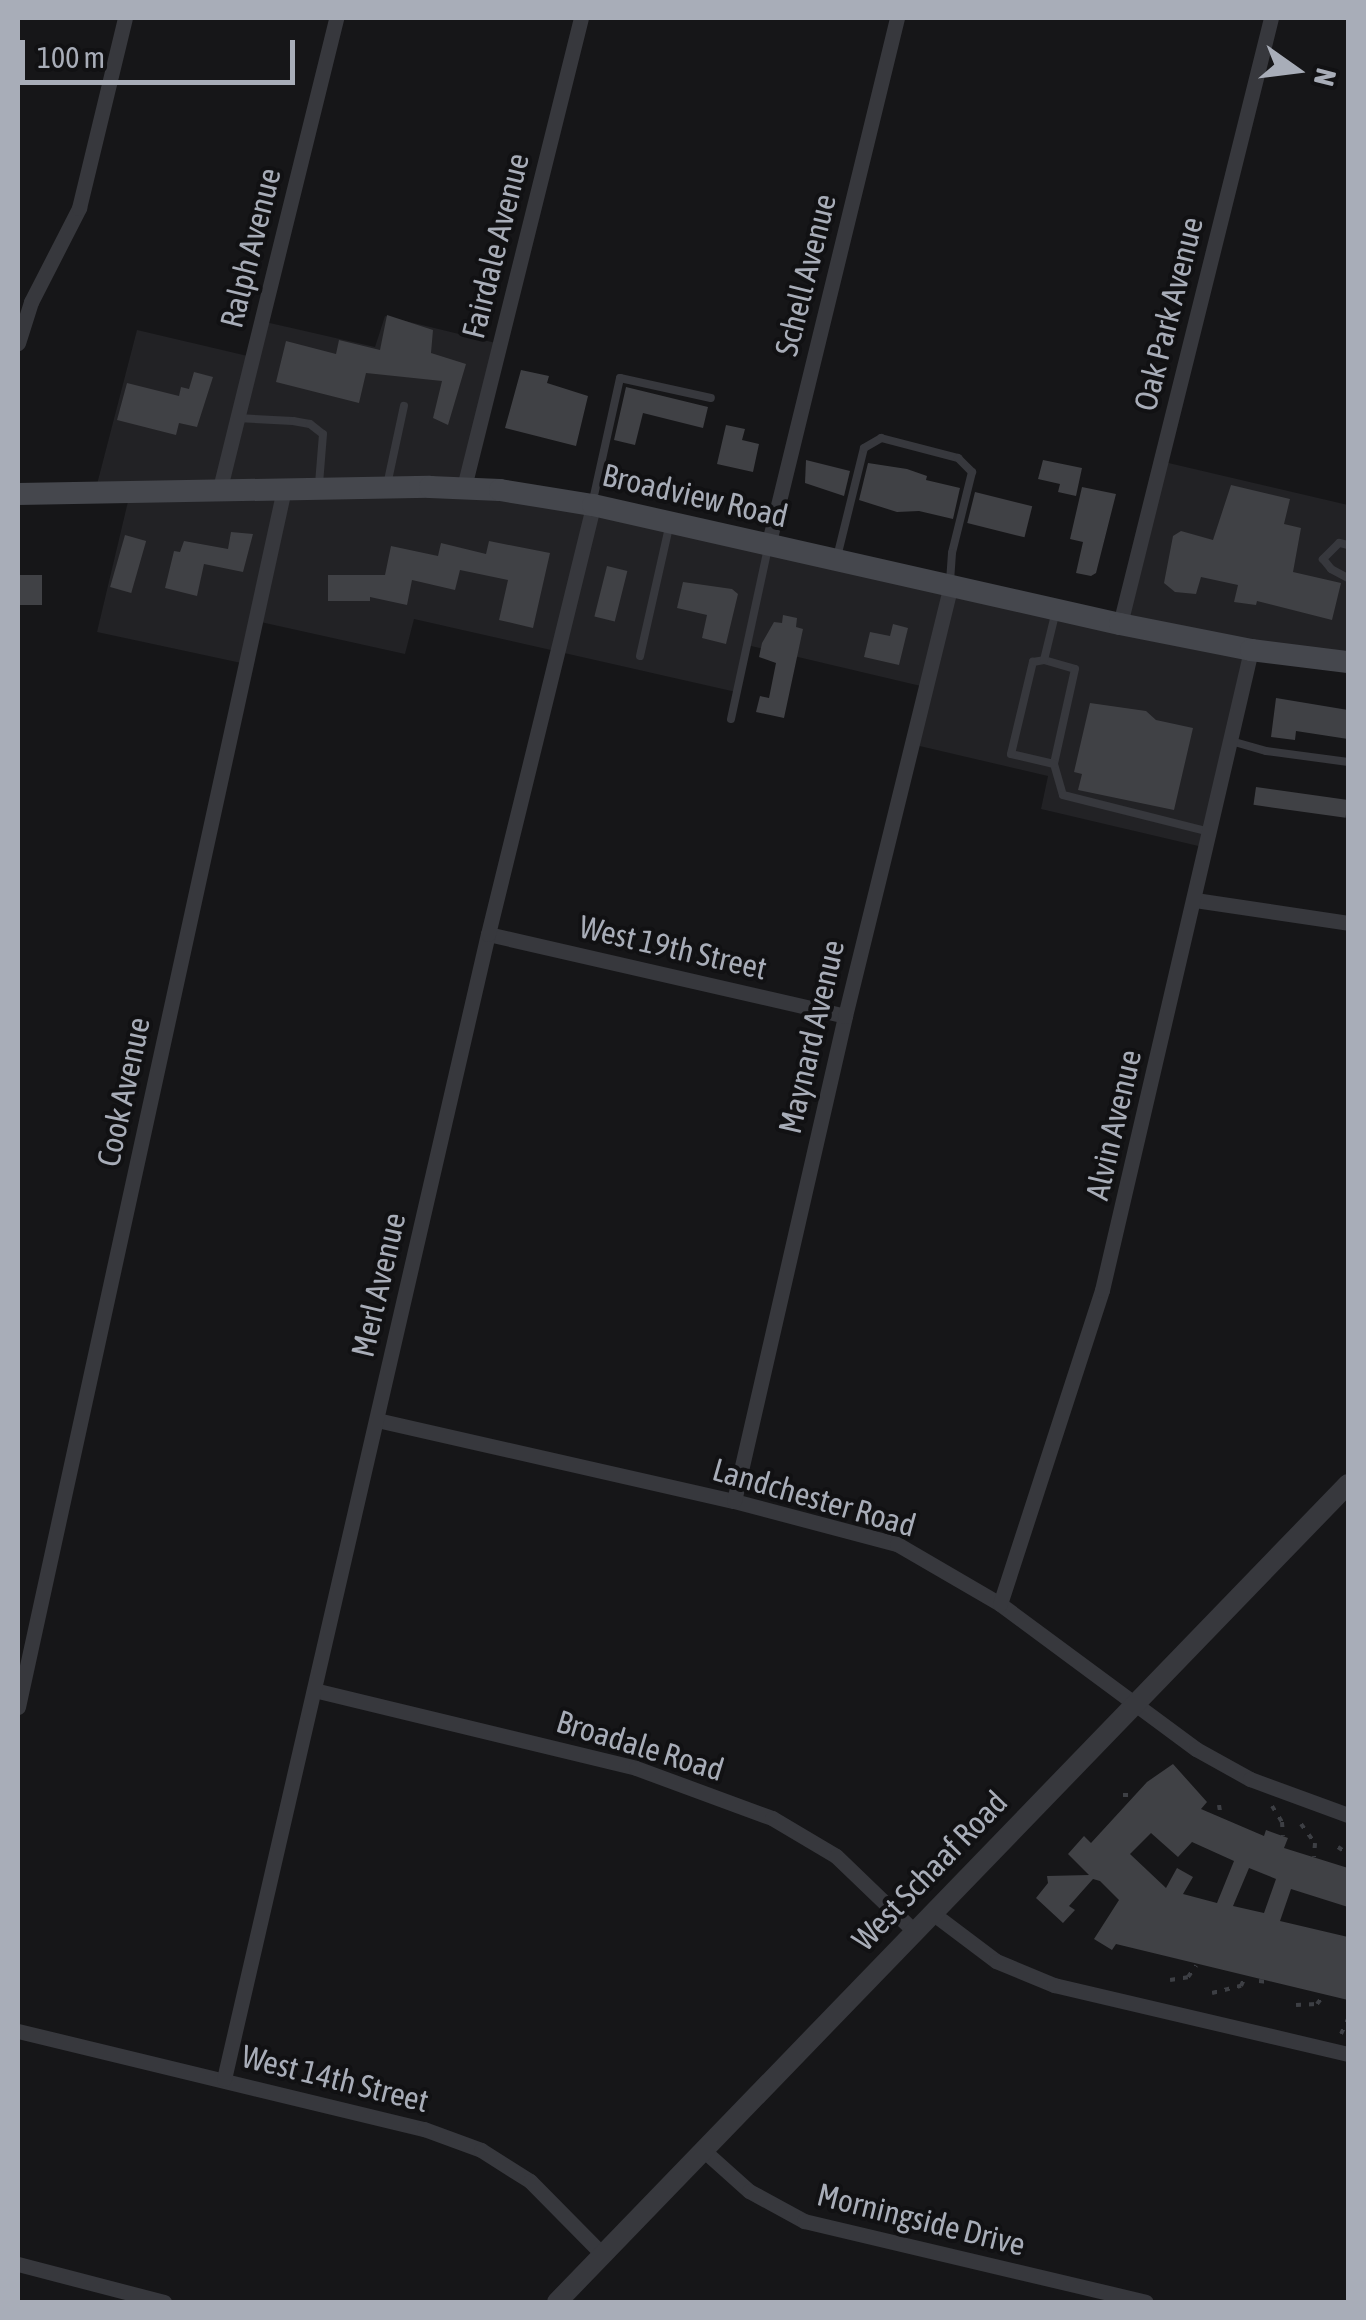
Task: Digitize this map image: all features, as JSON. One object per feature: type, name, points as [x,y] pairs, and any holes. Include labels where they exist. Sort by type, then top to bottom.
[{"type":"main road","name":"Broadview Road","points":[[18,494],[464,488],[593,505],[1120,624],[1251,650],[1348,662]]},
{"type":"street","points":[[18,344],[30,302],[79,208],[125,18]]},
{"type":"street","name":"Ralph Avenue","points":[[219,492],[336,18]]},
{"type":"street","name":"Fairdale Avenue","points":[[464,488],[581,18]]},
{"type":"street","name":"Schell Avenue","points":[[768,546],[897,18]]},
{"type":"street","name":"Oak Park Avenue","points":[[1120,624],[1271,18]]},
{"type":"street","name":"Cook Avenue","points":[[18,1706],[284,489]]},
{"type":"street","name":"Merl Avenue","points":[[224,2079],[488,934],[593,505]]},
{"type":"street","name":"Maynard Avenue","points":[[734,1501],[845,1016],[950,588]]},
{"type":"street","name":"Alvin Avenue","points":[[1000,1604],[1102,1290],[1251,650]]},
{"type":"street","points":[[1195,900],[1348,923]]},
{"type":"street","name":"West 19th Street","points":[[488,934],[845,1016]]},
{"type":"street","name":"Landchester Road","points":[[377,1420],[734,1501],[897,1544],[1000,1604],[1132,1704],[1250,1779],[1348,1815]]},
{"type":"street","name":"West Schaaf Road","points":[[557,2302],[1348,1484]]},
{"type":"street","name":"Broadale Road","points":[[314,1690],[636,1768],[772,1818],[836,1856],[914,1930]]},
{"type":"street","points":[[931,1912],[996,1961],[1054,1985],[1348,2054]]},
{"type":"street","name":"West 14th Street","points":[[18,2031],[424,2129],[481,2150],[530,2181],[602,2254]]},
{"type":"street","name":"Morningside Drive","points":[[702,2149],[758,2197],[804,2221],[1146,2302]]},
{"type":"street","points":[[18,2264],[164,2302]]},
{"type":"lane","points":[[593,505],[620,378],[711,398]]},
{"type":"lane","points":[[386,488],[404,406]]},
{"type":"lane","points":[[237,418],[310,424],[323,434],[325,452],[318,489]]},
{"type":"lane","points":[[836,562],[864,448],[881,438],[958,458],[972,472],[952,553],[950,588]]},
{"type":"lane","points":[[640,656],[670,523]]},
{"type":"lane","points":[[1348,545],[1338,543],[1323,559],[1331,570],[1348,578]]},
{"type":"lane","points":[[731,720],[768,546]]},
{"type":"lane","points":[[1044,660],[1056,610]]},
{"type":"lane","points":[[1054,764],[1011,754],[1033,662],[1044,660],[1075,669],[1054,764],[1061,792],[1072,800],[1210,832]]},
{"type":"lane","points":[[1230,741],[1266,751],[1348,762]]},
{"type":"path","points":[[1123,1795],[1135,1795]]},
{"type":"path","points":[[1219,1804],[1221,1817]]},
{"type":"path","points":[[1272,1806],[1282,1822],[1282,1836]]},
{"type":"path","points":[[1301,1824],[1315,1843],[1314,1857]]},
{"type":"path","points":[[1338,1847],[1348,1854]]},
{"type":"path","points":[[1170,1980],[1188,1977],[1196,1966]]},
{"type":"path","points":[[1212,1993],[1241,1986],[1245,1978]]},
{"type":"path","points":[[1259,1982],[1268,1982]]},
{"type":"path","points":[[1296,2006],[1316,2004],[1324,1995]]},
{"type":"path","points":[[1332,2033],[1341,2034],[1348,2019]]},
{"type":"shaded area","points":[[385,316],[500,344],[464,487],[1119,624],[1160,461],[1348,505],[1348,662],[1251,650],[1207,848],[1041,809],[1048,776],[911,744],[925,687],[747,645],[736,692],[414,619],[405,654],[256,621],[246,664],[97,632],[130,493],[95,492],[137,330],[252,357],[261,321],[375,347]]},
{"type":"building","points":[[387,315],[433,330],[431,353],[466,364],[448,425],[433,418],[442,381],[366,373],[359,403],[276,382],[286,341],[336,354],[339,340],[380,350]]},
{"type":"building","points":[[521,370],[549,376],[547,383],[588,396],[576,446],[505,428]]},
{"type":"building","points":[[194,372],[213,377],[197,427],[179,423],[176,435],[117,420],[127,383],[179,396],[181,387],[189,389]]},
{"type":"building","points":[[626,387],[708,407],[703,428],[643,413],[635,445],[614,440]]},
{"type":"building","points":[[726,425],[745,429],[742,440],[759,444],[753,472],[717,464]]},
{"type":"building","points":[[806,460],[850,471],[844,496],[805,483]]},
{"type":"building","points":[[1043,460],[1082,468],[1076,496],[1058,492],[1060,484],[1038,479]]},
{"type":"building","points":[[868,463],[907,469],[927,476],[926,480],[960,488],[953,519],[919,511],[897,512],[859,500]]},
{"type":"building","points":[[1231,485],[1290,499],[1284,524],[1301,528],[1293,572],[1341,583],[1332,620],[1257,601],[1256,605],[1234,602],[1238,585],[1201,577],[1196,594],[1175,592],[1164,583],[1173,536],[1181,531],[1213,540]]},
{"type":"building","points":[[1082,487],[1116,494],[1096,573],[1091,576],[1076,573],[1083,542],[1070,539]]},
{"type":"building","points":[[975,492],[1032,506],[1025,537],[967,523]]},
{"type":"building","points":[[231,532],[253,534],[243,572],[204,564],[197,596],[165,588],[174,551],[180,552],[184,541],[228,549]]},
{"type":"building","points":[[125,535],[146,541],[131,593],[110,587]]},
{"type":"building","points":[[489,541],[550,553],[533,628],[499,620],[508,580],[460,570],[455,590],[412,580],[407,605],[370,597],[370,601],[328,601],[328,575],[385,575],[391,546],[438,556],[441,543],[486,554]]},
{"type":"building","points":[[607,566],[627,571],[615,622],[594,616]]},
{"type":"building","points":[[18,575],[42,575],[42,605],[18,605]]},
{"type":"building","points":[[683,582],[732,589],[738,594],[726,644],[702,638],[707,615],[677,608]]},
{"type":"building","points":[[783,615],[797,618],[796,627],[803,629],[784,718],[756,712],[760,696],[769,698],[776,663],[759,657],[762,643],[774,622],[782,623]]},
{"type":"building","points":[[893,624],[908,628],[899,665],[864,657],[870,632],[890,636]]},
{"type":"building","points":[[1276,698],[1348,710],[1348,739],[1296,731],[1295,740],[1271,737]]},
{"type":"building","points":[[1090,703],[1146,711],[1156,720],[1193,728],[1174,810],[1078,790],[1082,774],[1074,772]]},
{"type":"building","points":[[1256,787],[1348,800],[1346,818],[1253,805]]},
{"type":"building","points":[[1173,1764],[1207,1802],[1201,1809],[1264,1836],[1266,1830],[1288,1838],[1284,1848],[1348,1868],[1348,1907],[1291,1889],[1280,1921],[1348,1937],[1348,2000],[1116,1944],[1112,1950],[1094,1939],[1119,1900],[1100,1881],[1093,1879],[1069,1906],[1075,1910],[1063,1923],[1036,1898],[1048,1883],[1047,1876],[1089,1875],[1068,1854],[1084,1836],[1091,1843],[1147,1782]],"holes":[[[1151,1833],[1178,1857],[1192,1842],[1234,1861],[1217,1903],[1183,1894],[1193,1877],[1177,1868],[1166,1888],[1130,1854]],[[1249,1868],[1276,1879],[1264,1913],[1233,1906]]]}]
